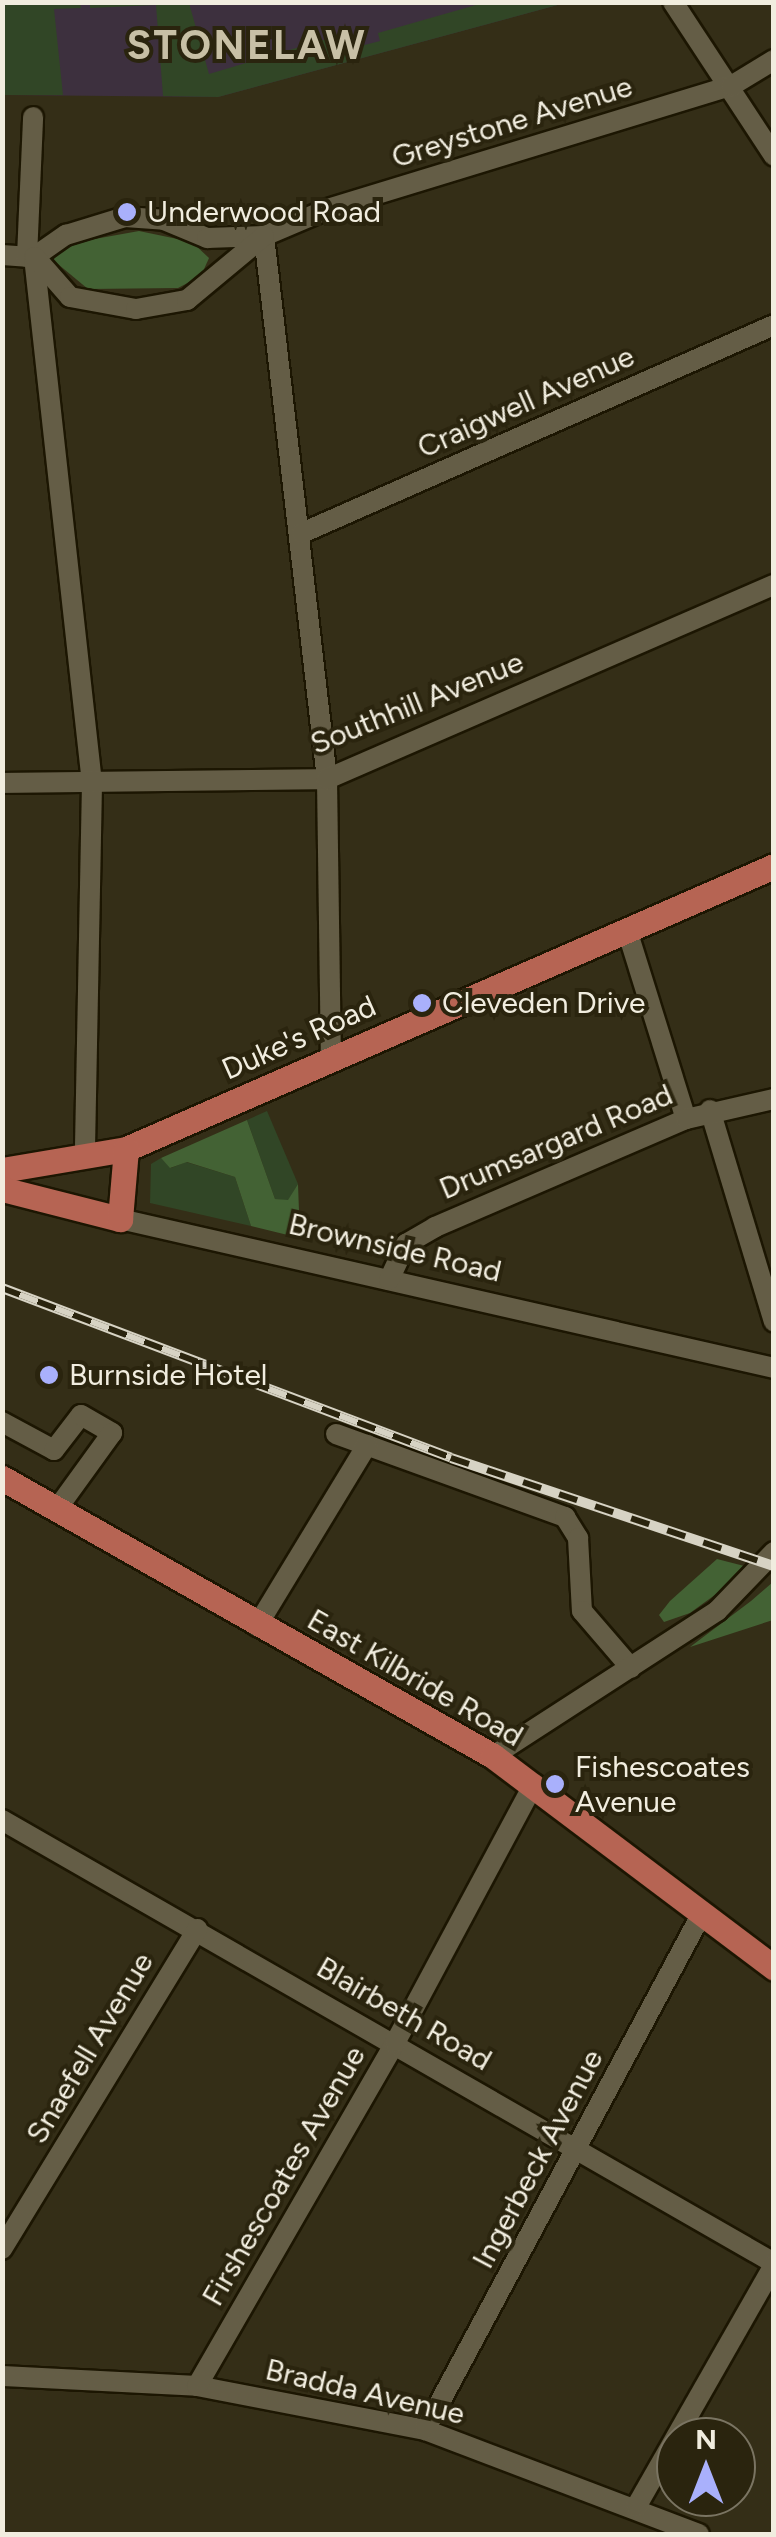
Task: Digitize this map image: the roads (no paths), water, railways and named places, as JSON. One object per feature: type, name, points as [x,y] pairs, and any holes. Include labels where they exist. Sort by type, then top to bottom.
[{"type":"main road","name":"Duke's Road","points":[[2,1170],[126,1149],[774,866]]},
{"type":"main road","points":[[120,1219],[126,1149]]},
{"type":"main road","name":"Brownside Road","points":[[2,1189],[120,1219]]},
{"type":"main road","name":"East Kilbride Road","points":[[2,1478],[257,1626],[493,1756],[774,1968]]},
{"type":"street","points":[[673,2],[774,156]]},
{"type":"street","name":"Greystone Avenue","points":[[264,236],[207,238],[164,220],[125,217],[66,235],[30,257],[70,297],[136,309],[187,300],[264,236],[328,209],[731,86],[774,60]]},
{"type":"street","points":[[34,117],[30,257],[92,783],[85,1153]]},
{"type":"street","points":[[264,236],[302,533],[327,778],[330,1059]]},
{"type":"street","points":[[2,256],[30,257]]},
{"type":"street","name":"Craigwell Avenue","points":[[302,533],[774,325]]},
{"type":"street","name":"Southhill Avenue","points":[[2,783],[327,778],[774,584]]},
{"type":"street","points":[[627,930],[686,1119]]},
{"type":"street","name":"Drumsargard Road","points":[[389,1280],[406,1244],[435,1227],[686,1119],[710,1110],[774,1099]]},
{"type":"street","points":[[710,1110],[774,1322]]},
{"type":"street","name":"Brownside Road","points":[[120,1219],[774,1368]]},
{"type":"street","points":[[2,1422],[54,1450],[81,1415],[112,1434],[57,1510]]},
{"type":"street","points":[[336,1434],[566,1518],[578,1538],[582,1611],[632,1668]]},
{"type":"street","points":[[257,1626],[368,1444]]},
{"type":"street","points":[[493,1756],[717,1612],[774,1552]]},
{"type":"street","name":"Firshescoates Avenue","points":[[197,2386],[395,2043],[534,1784]]},
{"type":"street","name":"Blairbeth Road","points":[[2,1820],[198,1929],[774,2264]]},
{"type":"street","name":"Ingerbeck Avenue","points":[[426,2430],[579,2150],[701,1915]]},
{"type":"street","name":"Snaefell Avenue","points":[[2,2249],[198,1929]]},
{"type":"street","points":[[636,2507],[774,2264]]},
{"type":"street","name":"Bradda Avenue","points":[[2,2376],[197,2386],[426,2430],[699,2534]]},
{"type":"railway","points":[[2,1288],[451,1458],[774,1566]]},
{"type":"place","name":"Underwood Road","points":[[127,212]]},
{"type":"place","name":"Cleveden Drive","points":[[422,1003]]},
{"type":"place","name":"Burnside Hotel","points":[[49,1375]]},
{"type":"place","name":"Fishescoates Avenue","points":[[555,1784]]},
{"type":"district","name":"STONELAW","points":[[247,45]]}]
